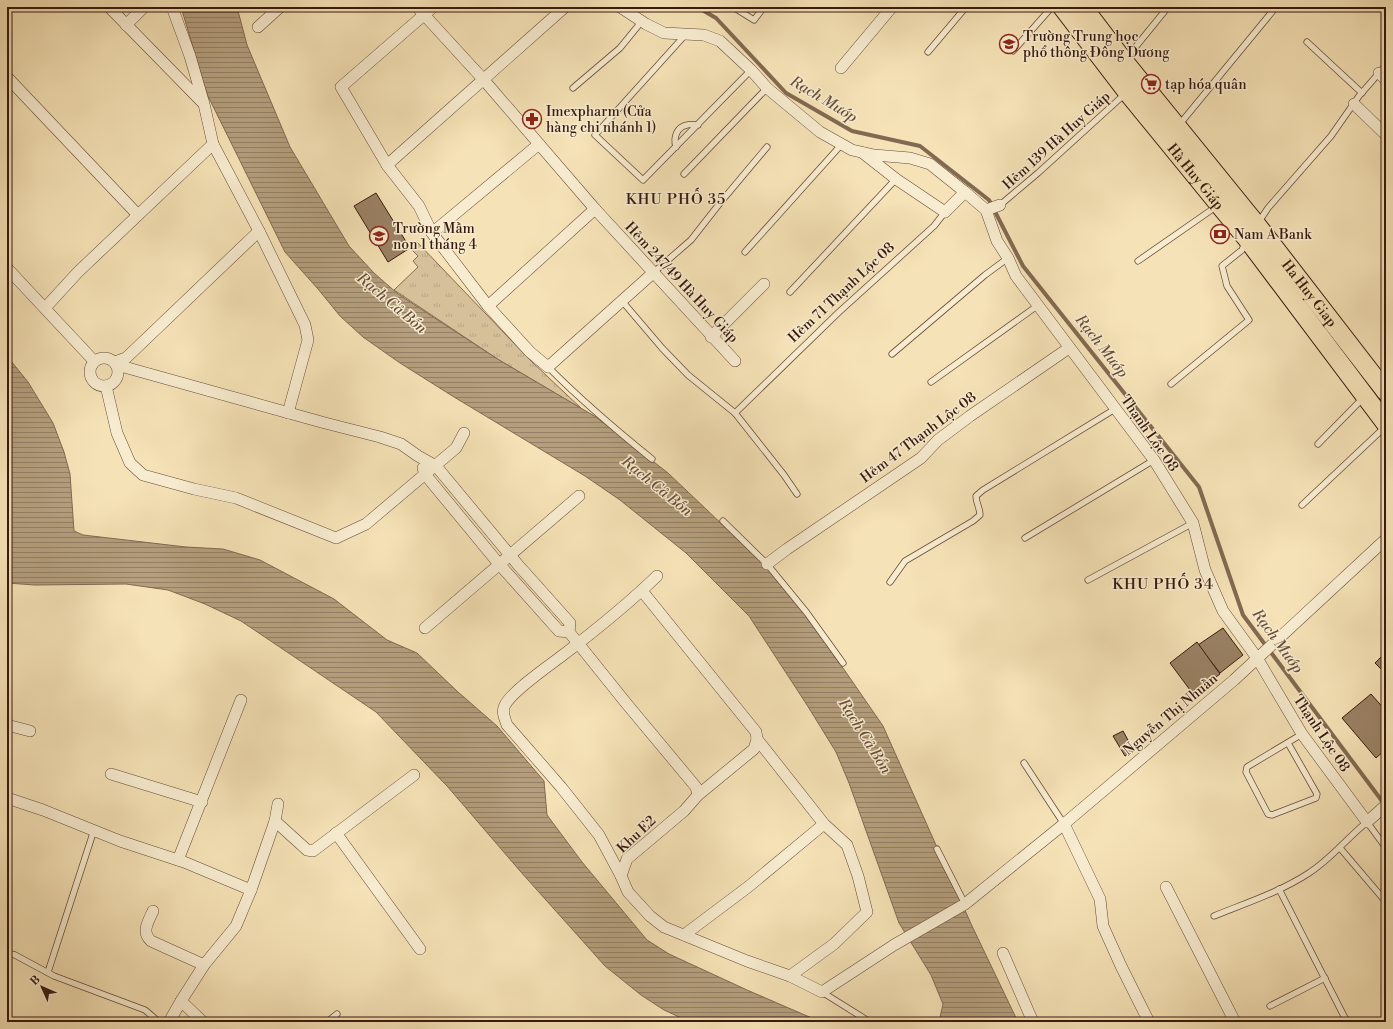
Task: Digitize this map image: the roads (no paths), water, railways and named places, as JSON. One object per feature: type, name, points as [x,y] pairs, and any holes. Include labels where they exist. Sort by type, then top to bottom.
[{"type":"main road","name":"Hà Huy Giáp","points":[[1062,7],[1127,92],[1219,205],[1252,232],[1386,425]]},
{"type":"main road","name":"Ha Huy Giap","points":[[1083,7],[1177,127],[1252,232],[1386,392]]},
{"type":"street","points":[[109,7],[204,104]]},
{"type":"street","points":[[126,25],[144,7]]},
{"type":"street","points":[[172,7],[190,56],[204,104],[213,144],[259,231],[305,325],[308,340],[288,413]]},
{"type":"street","points":[[258,27],[280,7]]},
{"type":"street","points":[[433,7],[421,11],[341,87],[387,165],[419,206],[432,233],[488,306],[530,352],[548,367],[653,273]]},
{"type":"street","points":[[387,165],[565,7]]},
{"type":"street","name":"Thạnh Lộc 08","points":[[620,7],[664,33],[704,35],[720,41],[751,70],[766,88],[820,132],[852,150],[874,155],[910,158],[930,164],[965,192],[992,208],[997,241],[1008,258],[1016,276],[1037,306],[1154,460],[1193,523],[1205,570],[1223,611],[1257,658],[1302,734],[1367,822]]},
{"type":"street","points":[[841,68],[892,7]]},
{"type":"street","name":"Hẻm 247/49 Hà Huy Giáp","points":[[421,11],[483,79],[595,209],[711,337],[735,361]]},
{"type":"street","points":[[7,77],[138,216]]},
{"type":"street","points":[[1354,104],[1386,135]]},
{"type":"street","points":[[45,308],[78,272],[213,144]]},
{"type":"street","points":[[432,233],[539,144]]},
{"type":"street","points":[[861,152],[896,179],[945,212]]},
{"type":"street","name":"Hẻm 71 Thạnh Lộc 08","points":[[945,212],[965,192]]},
{"type":"street","points":[[488,306],[595,209]]},
{"type":"street","points":[[116,364],[126,358],[259,231]]},
{"type":"street","points":[[7,268],[94,361]]},
{"type":"street","points":[[711,337],[764,284]]},
{"type":"street","name":"Hẻm 47 Thạnh Lộc 08","points":[[767,564],[921,458],[938,440],[970,416],[1069,348]]},
{"type":"street","points":[[116,364],[118,374],[114,382],[106,386],[97,384],[91,378],[90,369],[94,361],[102,357],[111,359],[116,364],[288,413],[380,437],[401,444],[436,466],[510,555],[570,623],[569,632],[696,787],[698,795]]},
{"type":"street","points":[[106,386],[117,433],[130,463],[143,475],[194,489],[236,498],[336,538],[366,524],[456,448],[464,433]]},
{"type":"street","points":[[418,456],[425,474],[499,564],[559,631],[569,632]]},
{"type":"street","points":[[425,628],[579,496]]},
{"type":"street","name":"Nguyễn Thị Nhuần","points":[[822,992],[894,945],[965,904],[1064,824],[1234,680],[1386,539]]},
{"type":"street","points":[[621,876],[599,835],[561,787],[507,725],[503,714],[504,705],[516,691],[578,644],[642,591],[657,576]]},
{"type":"street","points":[[642,591],[756,732],[757,740],[824,824],[847,846],[858,876],[867,912],[834,944],[790,976]]},
{"type":"street","points":[[178,860],[202,802],[240,700]]},
{"type":"street","points":[[7,725],[30,731]]},
{"type":"street","name":"Khu E2","points":[[757,740],[754,749],[698,795],[684,811],[626,860],[621,876],[628,892],[650,916],[664,927],[747,961],[790,976],[822,992]]},
{"type":"street","points":[[111,774],[202,802]]},
{"type":"street","points":[[275,821],[307,850],[313,851],[414,775]]},
{"type":"street","points":[[7,798],[43,810],[120,841],[178,860],[251,890]]},
{"type":"street","points":[[169,1022],[204,965],[236,926],[251,890],[275,821],[278,804]]},
{"type":"street","points":[[1367,822],[1386,805]]},
{"type":"street","points":[[684,935],[748,887],[824,824]]},
{"type":"street","points":[[1064,824],[1100,899],[1103,926],[1149,1022]]},
{"type":"street","points":[[336,833],[420,948]]},
{"type":"street","points":[[1166,887],[1235,1022]]},
{"type":"street","points":[[152,911],[145,932],[147,937],[152,941],[204,965]]},
{"type":"street","points":[[1002,953],[1033,1022]]},
{"type":"street","points":[[181,1001],[203,1022]]},
{"type":"lane","points":[[733,7],[754,20],[764,7]]},
{"type":"lane","points":[[928,52],[966,7]]},
{"type":"lane","points":[[1013,51],[1052,7]]},
{"type":"lane","points":[[1124,61],[1168,7]]},
{"type":"lane","points":[[1177,127],[1276,7]]},
{"type":"lane","points":[[573,88],[620,48],[642,21]]},
{"type":"lane","points":[[686,34],[595,135],[643,180],[751,70]]},
{"type":"lane","points":[[1307,42],[1362,93]]},
{"type":"lane","points":[[1171,384],[1249,320],[1227,286],[1222,266],[1242,250],[1268,208],[1331,136],[1362,93],[1384,73]]},
{"type":"lane","points":[[684,174],[766,88]]},
{"type":"lane","name":"Hẻm 139 Hà Huy Giáp","points":[[992,208],[1038,174],[1127,92]]},
{"type":"lane","points":[[676,147],[675,137],[679,129],[688,124],[698,125]]},
{"type":"lane","points":[[745,252],[842,144]]},
{"type":"lane","points":[[653,273],[691,240],[767,147]]},
{"type":"lane","points":[[790,292],[896,179]]},
{"type":"lane","points":[[1138,261],[1219,205]]},
{"type":"lane","name":"Hẻm 71 Thạnh Lộc 08","points":[[735,413],[839,312],[934,226],[945,212]]},
{"type":"lane","points":[[892,354],[985,275],[1008,258]]},
{"type":"lane","points":[[622,301],[662,348],[688,375],[735,413],[784,474],[797,494]]},
{"type":"lane","points":[[931,382],[1037,306]]},
{"type":"lane","points":[[548,367],[581,400],[652,459]]},
{"type":"lane","points":[[1318,444],[1365,396]]},
{"type":"lane","points":[[890,582],[905,561],[973,521],[980,515],[976,496],[983,490],[1115,408]]},
{"type":"lane","points":[[1302,505],[1386,425]]},
{"type":"lane","points":[[1025,538],[1154,460]]},
{"type":"lane","points":[[723,521],[767,564],[807,613],[843,663]]},
{"type":"lane","points":[[1088,580],[1193,523]]},
{"type":"lane","points":[[1288,743],[1317,794],[1316,798],[1272,815],[1268,814],[1246,772],[1247,767],[1302,734]]},
{"type":"lane","points":[[1024,763],[1064,824]]},
{"type":"lane","points":[[1214,916],[1264,896],[1310,873],[1340,848],[1367,822],[1386,848]]},
{"type":"lane","points":[[48,972],[94,830]]},
{"type":"lane","points":[[1340,848],[1386,902]]},
{"type":"lane","points":[[937,849],[965,904]]},
{"type":"lane","points":[[1279,889],[1347,1022]]},
{"type":"lane","points":[[7,953],[15,955],[54,976],[145,1010],[159,1022]]},
{"type":"lane","points":[[1270,1006],[1324,978]]},
{"type":"lane","points":[[822,992],[870,1022]]},
{"type":"lane","points":[[327,1022],[337,1014]]},
{"type":"water","name":"Rạch Cả Bốn","points":[[181,7],[237,7],[247,45],[290,147],[349,246],[374,273],[398,294],[499,360],[596,417],[668,473],[765,565],[804,612],[883,726],[972,926],[1018,1022],[939,1022],[943,1004],[931,975],[899,923],[849,783],[836,752],[749,616],[686,553],[620,500],[585,476],[400,363],[363,337],[340,316],[285,252],[207,94]]},
{"type":"water","points":[[7,356],[28,382],[53,423],[64,452],[70,474],[74,531],[83,535],[186,547],[223,549],[260,560],[334,599],[387,640],[417,653],[497,726],[544,781],[547,815],[582,862],[647,940],[669,954],[821,1022],[690,1022],[664,1010],[641,995],[605,966],[520,871],[447,786],[376,712],[241,621],[205,604],[168,590],[126,584],[35,585],[7,583]]},
{"type":"waterway","name":"Rạch Mướp","points":[[697,7],[716,18],[786,93],[852,131],[920,146],[989,200],[1023,266],[1199,487],[1243,615],[1385,805]]},
{"type":"place","name":"Trường Trung học phổ thông Đông Dương","points":[[1009,44]]},
{"type":"place","name":"tạp hóa quân","points":[[1151,84]]},
{"type":"place","name":"Imexpharm (Cửa hàng chi nhánh 1)","points":[[532,119]]},
{"type":"place","name":"Nam A Bank","points":[[1220,234]]},
{"type":"place","name":"Trường Mầm non 1 tháng 4","points":[[379,236]]},
{"type":"district","name":"KHU PHỐ 35","points":[[676,199]]},
{"type":"district","name":"KHU PHỐ 34","points":[[1163,584]]}]
